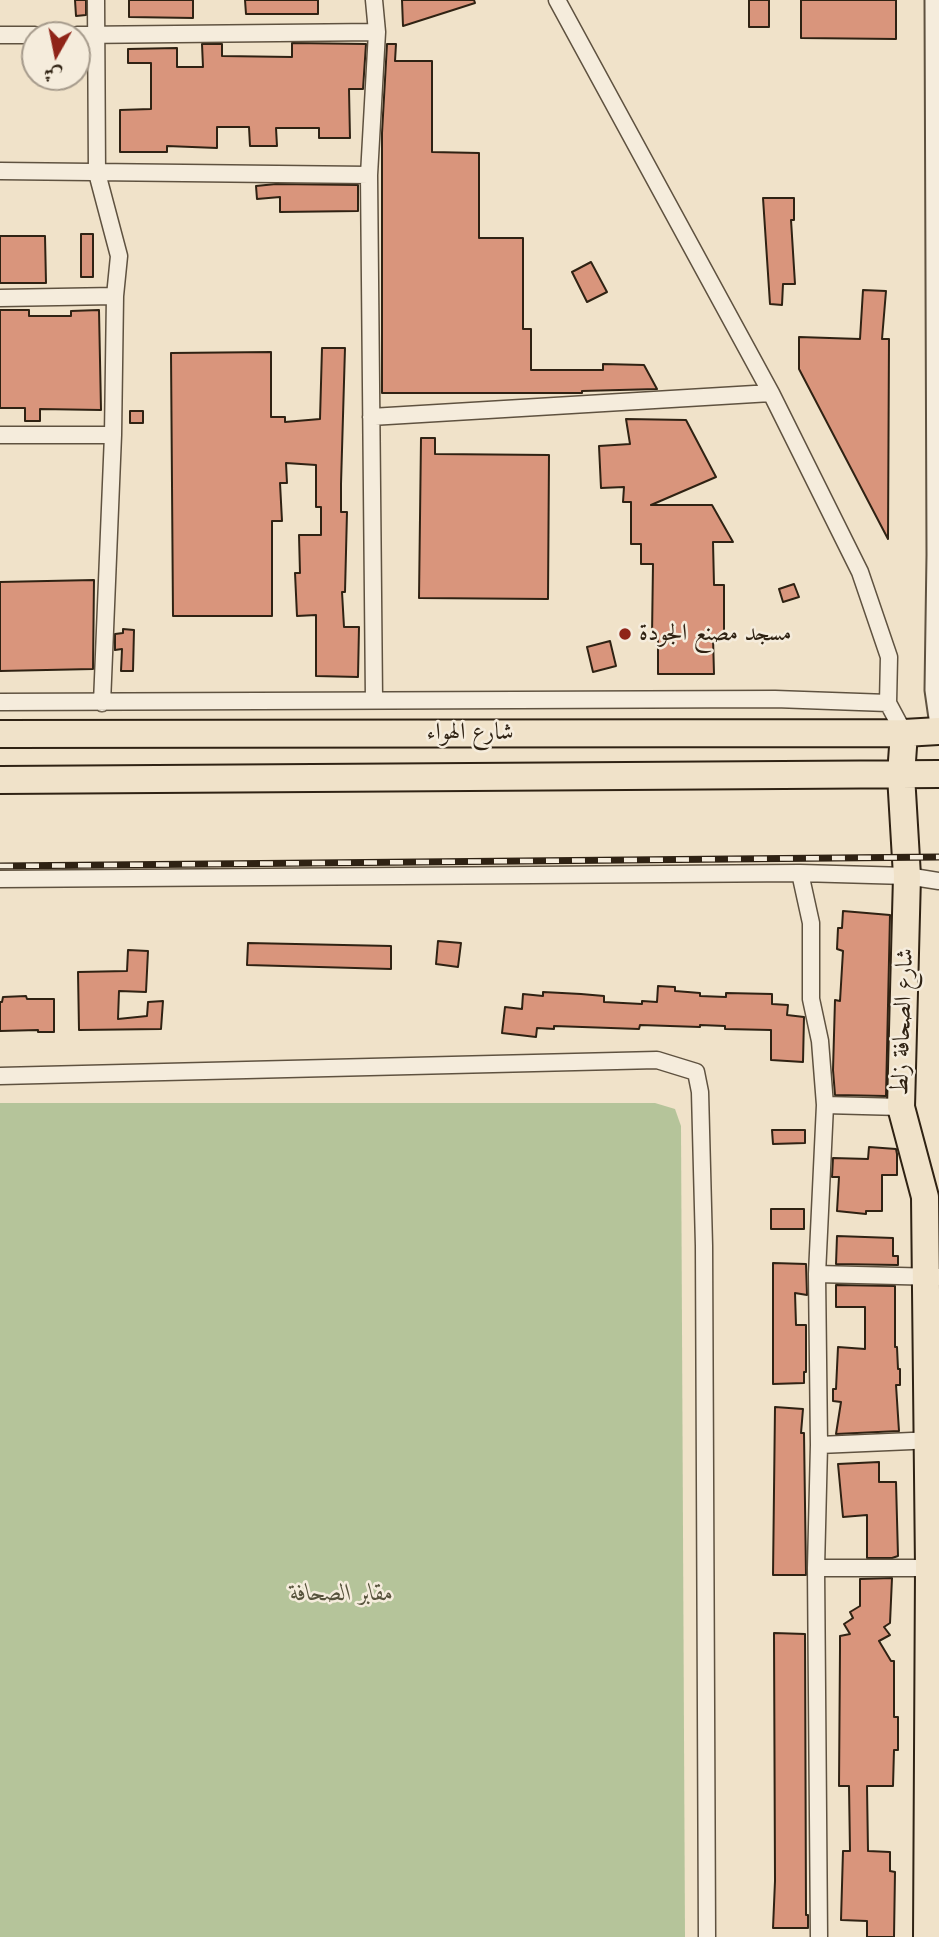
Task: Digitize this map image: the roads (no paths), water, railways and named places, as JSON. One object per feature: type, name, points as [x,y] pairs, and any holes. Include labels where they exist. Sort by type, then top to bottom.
[{"type":"highway","name":"شارع الهواء","points":[[0,734],[297,717],[904,733],[939,731]]},
{"type":"highway","name":"شارع الصحافة زلط","points":[[904,733],[901,775],[907,876],[901,1107],[925,1197],[932,1277],[933,1744],[927,1937]]},
{"type":"highway","name":"شارع الهواء","points":[[0,780],[939,774]]},
{"type":"street","points":[[96,0],[97,173],[119,256],[115,296],[113,436],[102,703]]},
{"type":"street","points":[[374,0],[377,32],[369,175],[374,700]]},
{"type":"street","points":[[557,0],[771,393],[860,572],[889,657],[888,703],[904,733]]},
{"type":"street","points":[[936,10],[939,718]]},
{"type":"street","points":[[91,36],[377,32]]},
{"type":"street","points":[[0,35],[21,35]]},
{"type":"street","points":[[0,171],[369,175]]},
{"type":"street","points":[[0,298],[115,296]]},
{"type":"street","points":[[371,417],[771,393]]},
{"type":"street","points":[[0,435],[113,436]]},
{"type":"street","points":[[0,702],[102,703],[297,717],[374,700],[775,699],[888,703]]},
{"type":"street","points":[[800,873],[811,923],[811,999],[820,1041],[825,1105],[817,1274],[819,1937]]},
{"type":"street","points":[[0,878],[800,873],[907,876],[939,881]]},
{"type":"street","points":[[0,1076],[657,1060],[696,1072],[700,1092],[704,1246],[707,1937]]},
{"type":"street","points":[[825,1105],[901,1107]]},
{"type":"street","points":[[817,1274],[932,1277]]},
{"type":"street","points":[[819,1445],[933,1440]]},
{"type":"street","points":[[816,1568],[934,1568]]},
{"type":"railway","points":[[0,866],[939,857]]},
{"type":"place","name":"مسجد مصنع الجودة","points":[[625,634]]},
{"type":"park label","name":"مقابر الصحافة","points":[[342,1594]]}]
